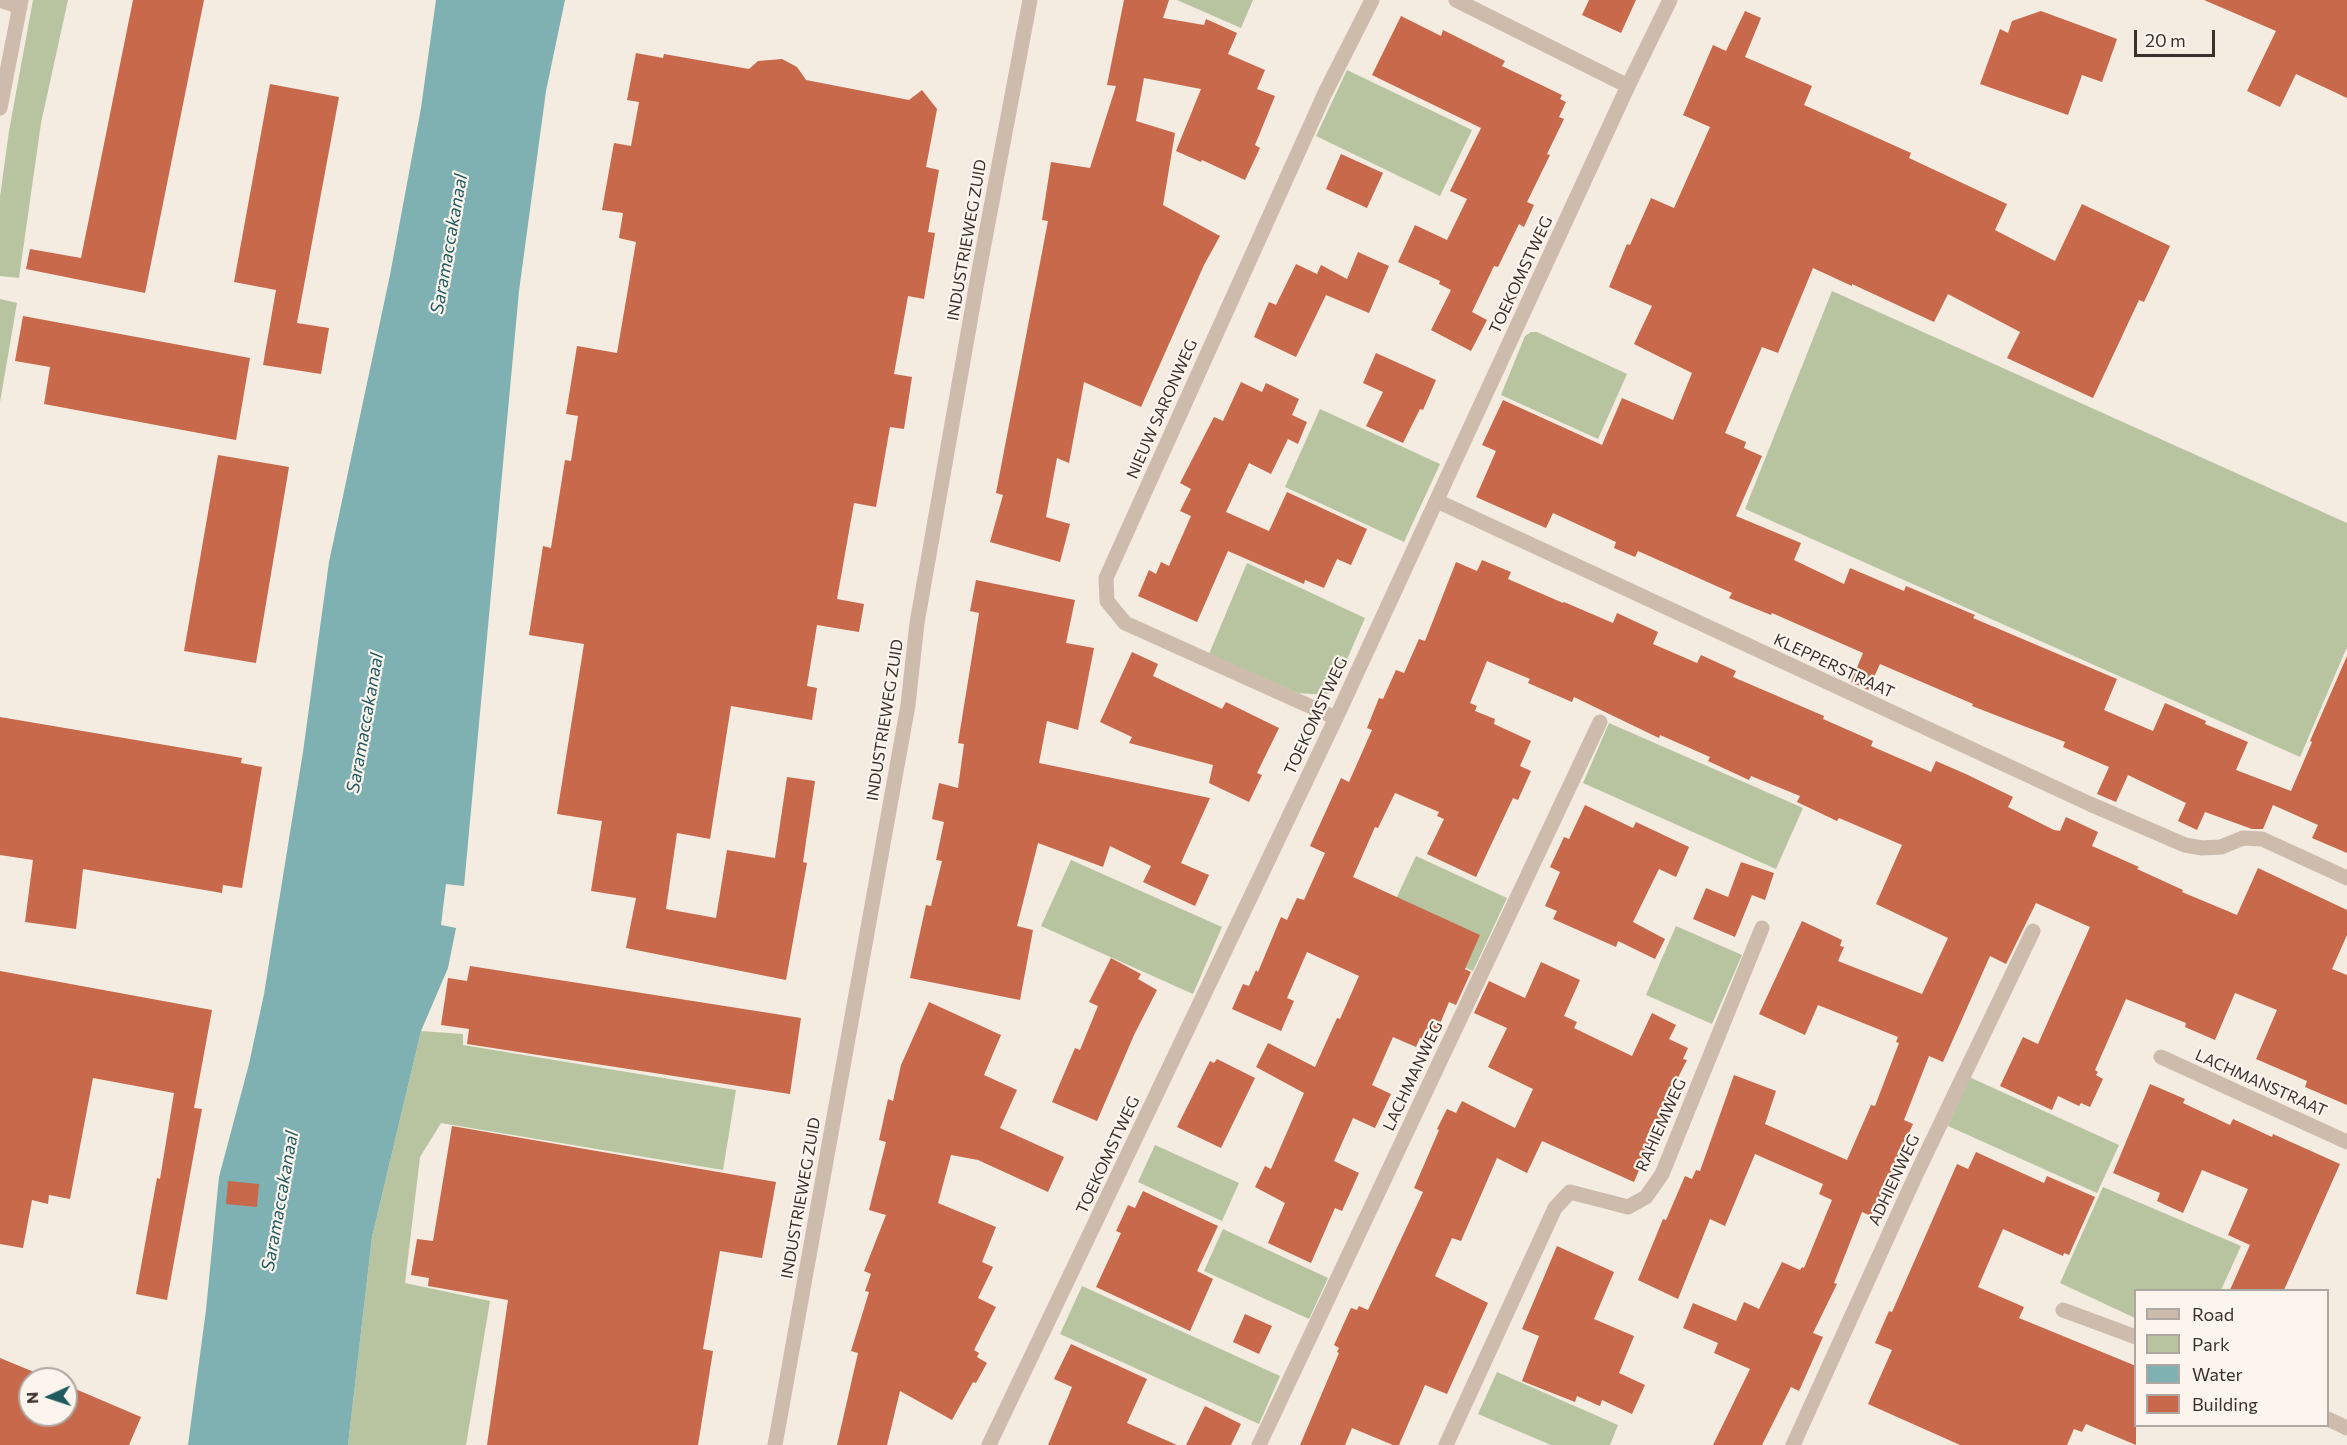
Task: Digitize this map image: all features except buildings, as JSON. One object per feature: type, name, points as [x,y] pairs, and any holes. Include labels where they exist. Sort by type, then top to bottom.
[{"type":"street","points":[[0,0],[20,3],[0,108]]},
{"type":"street","name":"INDUSTRIEWEG ZUID","points":[[776,1445],[908,705],[917,623],[978,276],[1030,0]]},
{"type":"street","name":"NIEUW SARONWEG","points":[[1336,718],[1125,623],[1107,601],[1106,578],[1306,136],[1372,0]]},
{"type":"street","points":[[1456,0],[1628,86]]},
{"type":"street","name":"TOEKOMSTWEG","points":[[989,1445],[1336,718],[1628,86],[1670,0]]},
{"type":"street","name":"KLEPPERSTRAAT","points":[[1437,501],[2090,804],[2185,845],[2202,848],[2221,847],[2242,838],[2262,839],[2347,878]]},
{"type":"street","name":"LACHMANWEG","points":[[1259,1445],[1600,722]]},
{"type":"street","name":"RAHIEMWEG","points":[[1446,1445],[1555,1208],[1570,1192],[1628,1208],[1646,1197],[1662,1174],[1762,928]]},
{"type":"street","name":"ADHIENWEG","points":[[1793,1445],[1914,1179],[2033,932]]},
{"type":"street","name":"LACHMANSTRAAT","points":[[2161,1057],[2347,1142]]},
{"type":"street","points":[[2063,1310],[2134,1336]]},
{"type":"street","points":[[2329,1419],[2347,1428]]},
{"type":"green space","points":[[33,0],[68,0],[41,123],[19,278],[0,276],[0,197],[9,131]]},
{"type":"green space","points":[[1177,0],[1253,0],[1241,28]]},
{"type":"green space","points":[[1347,70],[1472,130],[1440,196],[1316,136]]},
{"type":"green space","points":[[1832,291],[2347,523],[2347,647],[2300,757],[1745,509]]},
{"type":"green space","points":[[0,299],[17,303],[0,402]]},
{"type":"green space","points":[[1531,332],[1537,332],[1627,374],[1598,439],[1501,395],[1525,336]]},
{"type":"green space","points":[[1320,409],[1440,464],[1404,542],[1285,487]]},
{"type":"green space","points":[[1247,563],[1365,618],[1335,687],[1326,695],[1298,693],[1209,654]]},
{"type":"green space","points":[[1609,723],[1803,808],[1776,869],[1583,783]]},
{"type":"green space","points":[[1416,856],[1507,898],[1473,971],[1382,929]]},
{"type":"green space","points":[[1071,860],[1222,927],[1193,994],[1041,926]]},
{"type":"green space","points":[[1676,926],[1742,955],[1712,1024],[1646,995]]},
{"type":"green space","points":[[421,1031],[463,1034],[463,1045],[736,1090],[723,1170],[441,1123],[420,1157],[405,1283],[490,1301],[466,1445],[348,1445],[372,1237]]},
{"type":"green space","points":[[1969,1077],[2119,1145],[2097,1193],[1948,1126]]},
{"type":"green space","points":[[1155,1145],[1239,1183],[1222,1221],[1138,1182]]},
{"type":"green space","points":[[2103,1187],[2241,1246],[2221,1289],[2134,1289],[2134,1318],[2060,1283]]},
{"type":"green space","points":[[1223,1229],[1328,1278],[1309,1319],[1204,1271]]},
{"type":"green space","points":[[1082,1286],[1280,1376],[1259,1424],[1060,1334]]},
{"type":"green space","points":[[1497,1372],[1618,1425],[1610,1445],[1551,1445],[1478,1414]]},
{"type":"water","name":"Saramaccakanaal","points":[[436,0],[565,0],[546,91],[519,291],[464,886],[446,884],[441,925],[456,928],[448,968],[421,1031],[372,1237],[348,1445],[188,1445],[206,1310],[219,1177],[249,1064],[264,994],[303,752],[329,562],[390,275],[421,108]]}]
